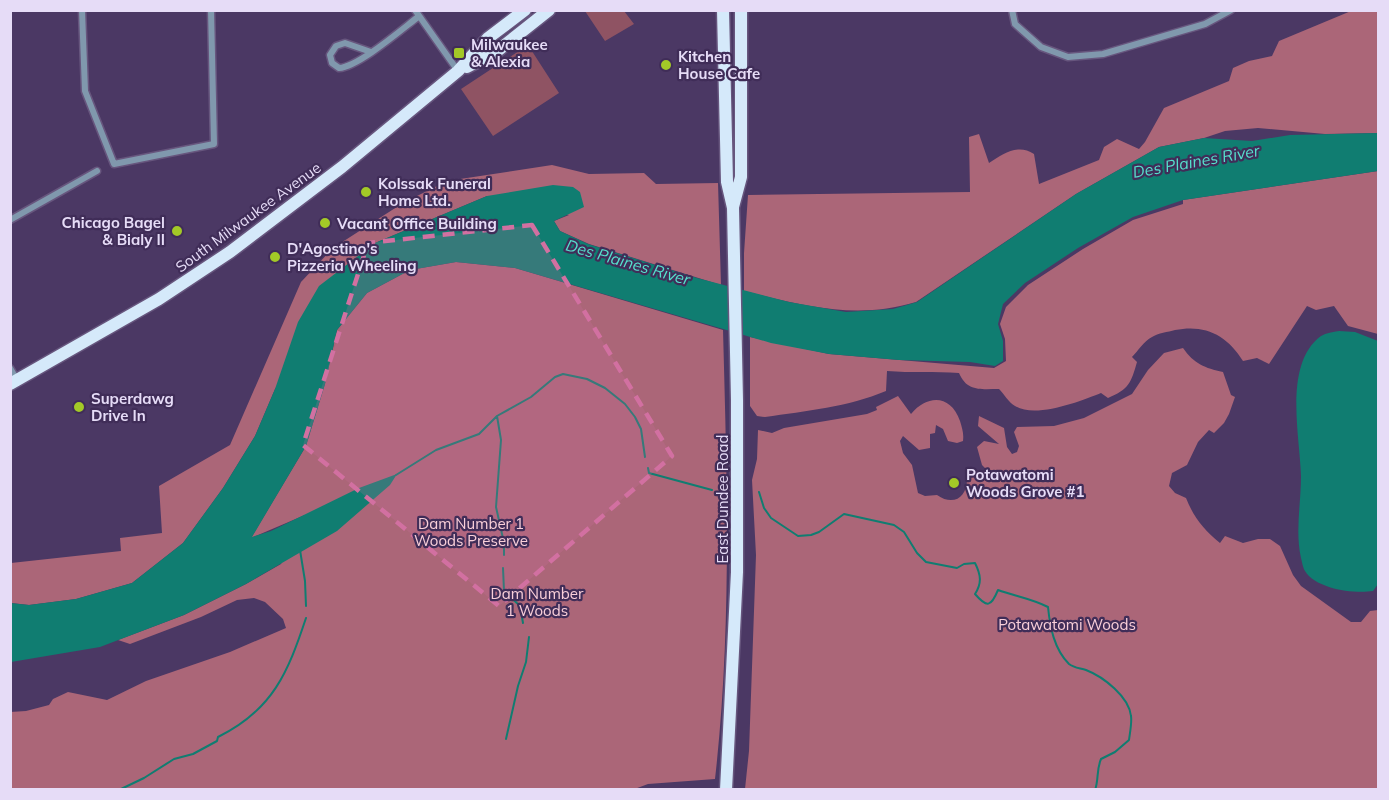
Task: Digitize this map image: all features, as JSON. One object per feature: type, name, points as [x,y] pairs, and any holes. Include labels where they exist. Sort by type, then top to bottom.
[{"type":"main road","name":"South Milwaukee Avenue","points":[[14,382],[159,299],[230,252],[342,167],[458,71],[488,38],[525,10]]},
{"type":"main road","name":"South Milwaukee Avenue","points":[[458,71],[496,52],[549,10]]},
{"type":"main road","name":"East Dundee Road","points":[[723,10],[727,182],[733,208],[735,276],[737,572],[726,789]]},
{"type":"main road","name":"East Dundee Road","points":[[733,208],[741,177],[741,10]]},
{"type":"street","points":[[82,10],[85,91],[114,164],[214,144],[211,10]]},
{"type":"street","points":[[1012,10],[1016,24],[1041,47],[1068,57],[1103,54],[1205,24],[1231,10]]},
{"type":"street","points":[[370,52],[345,44],[336,46],[330,55],[332,63],[339,68],[347,68],[370,52],[417,14],[458,71]]},
{"type":"street","points":[[10,220],[97,171]]},
{"type":"street","points":[[10,368],[14,382]]},
{"type":"highlighted area","points":[[532,225],[672,456],[499,606],[303,445],[368,243]]},
{"type":"shaded area","points":[[585,11],[624,11],[634,24],[605,41]]},
{"type":"shaded area","points":[[528,45],[559,93],[493,136],[461,89]]},
{"type":"green space","points":[[1351,11],[1378,11],[1378,133],[1325,134],[1258,128],[1225,131],[1204,138],[1159,147],[1076,194],[916,302],[873,310],[830,309],[787,302],[744,291],[748,195],[970,192],[969,137],[979,134],[989,163],[1005,153],[1016,150],[1034,154],[1039,184],[1099,160],[1104,147],[1117,139],[1139,149],[1164,108],[1229,81],[1233,68],[1249,61],[1272,56],[1279,41]]},
{"type":"green space","points":[[552,165],[589,174],[644,173],[656,184],[718,183],[721,285],[589,244],[560,231],[554,221],[569,215],[487,196],[375,243],[275,389],[255,436],[223,488],[183,543],[132,583],[76,599],[29,605],[11,603],[11,563],[121,551],[120,538],[162,533],[159,486],[230,445],[301,282],[333,248],[403,203],[447,181]]},
{"type":"green space","points":[[1378,171],[1378,334],[1348,326],[1334,306],[1316,310],[1307,306],[1269,364],[1257,358],[1243,361],[1230,344],[1205,330],[1175,330],[1154,336],[1141,346],[1132,357],[1137,362],[1131,380],[1121,392],[1108,398],[1101,393],[1046,410],[1024,410],[1009,401],[999,389],[981,389],[966,384],[959,373],[887,371],[886,391],[857,401],[765,417],[757,416],[750,406],[750,337],[829,354],[994,368],[1006,361],[1005,339],[1000,324],[1006,307],[1028,285],[1133,220],[1183,204],[1183,200]]},
{"type":"green space","name":"Dam Number 1 Woods","points":[[456,262],[515,268],[723,330],[727,498],[726,611],[715,779],[648,784],[632,790],[11,789],[10,712],[26,711],[49,705],[53,699],[68,692],[107,700],[146,681],[230,652],[286,628],[283,619],[265,602],[254,598],[237,600],[201,617],[130,644],[118,640],[184,615],[281,564],[305,515],[251,538],[306,446],[325,384],[337,330],[367,293],[410,270]]},
{"type":"green space","name":"Potawatomi Woods","points":[[1183,348],[1200,364],[1223,372],[1231,395],[1235,397],[1224,423],[1214,433],[1209,430],[1198,442],[1187,465],[1172,473],[1169,486],[1175,493],[1186,498],[1200,523],[1220,543],[1225,536],[1243,543],[1270,539],[1280,546],[1293,575],[1301,586],[1351,622],[1361,622],[1370,611],[1378,610],[1378,789],[745,789],[749,751],[756,555],[752,480],[757,459],[758,430],[772,433],[784,428],[867,414],[898,396],[911,414],[925,403],[939,400],[945,402],[956,412],[963,433],[963,441],[957,443],[948,441],[943,429],[936,425],[935,433],[930,434],[930,448],[919,450],[903,436],[900,441],[903,453],[912,465],[918,493],[925,496],[937,495],[951,500],[961,496],[964,492],[966,471],[978,474],[987,470],[982,465],[977,447],[984,441],[999,444],[978,426],[979,416],[1004,428],[1007,447],[1012,454],[1017,452],[1019,446],[1014,432],[1017,427],[1054,426],[1084,418],[1132,394],[1148,370],[1164,353]]},
{"type":"water","name":"Des Plaines River","points":[[1378,133],[1378,171],[1183,200],[1133,217],[1078,248],[1025,283],[1003,304],[998,324],[1003,341],[1003,361],[995,366],[970,362],[899,360],[829,354],[771,343],[515,268],[456,262],[410,270],[367,293],[337,330],[325,384],[306,446],[252,537],[271,531],[359,488],[397,474],[390,485],[337,531],[246,584],[184,615],[100,647],[11,662],[10,603],[29,605],[76,599],[132,583],[183,543],[223,488],[255,436],[275,389],[298,322],[319,286],[375,243],[487,196],[553,185],[573,187],[580,192],[584,207],[554,221],[560,231],[588,244],[697,278],[789,302],[846,312],[893,309],[917,302],[1076,194],[1159,147],[1204,138],[1252,141],[1290,135]]},
{"type":"water","points":[[1339,331],[1355,332],[1378,341],[1378,584],[1373,591],[1346,591],[1318,582],[1304,570],[1299,548],[1301,476],[1296,401],[1298,382],[1309,348],[1321,336]]},
{"type":"waterway","points":[[396,475],[436,450],[479,434],[497,416],[531,397],[555,377],[563,374],[587,379],[605,388],[625,404],[641,429],[645,457]]},
{"type":"waterway","points":[[497,416],[501,440],[496,507],[504,543],[504,555]]},
{"type":"waterway","points":[[648,468],[649,473],[712,490]]},
{"type":"waterway","points":[[759,492],[764,508],[771,518],[798,536],[819,532],[844,514],[894,525],[904,532],[917,553],[926,562],[957,568],[964,564],[975,563],[980,579],[975,594],[983,602],[988,604],[991,602],[998,590],[1048,607],[1054,637],[1064,658],[1069,664],[1093,673],[1108,683],[1126,702],[1131,716],[1129,740],[1115,752],[1101,759],[1095,790]]},
{"type":"waterway","points":[[300,550],[306,606]]},
{"type":"waterway","points":[[503,568],[504,591],[520,606],[523,623]]},
{"type":"waterway","points":[[119,790],[144,778],[174,759],[193,754],[217,741],[218,737],[252,715],[276,688],[285,672],[306,618]]},
{"type":"waterway","points":[[506,739],[526,662],[529,637]]},
{"type":"place","name":"Milwaukee & Alexia","points":[[459,53]]},
{"type":"place","name":"Kitchen House Cafe","points":[[666,65]]},
{"type":"place","name":"Kolssak Funeral Home Ltd.","points":[[366,192]]},
{"type":"place","name":"Vacant Office Building","points":[[325,223]]},
{"type":"place","name":"Chicago Bagel & Bialy II","points":[[177,231]]},
{"type":"place","name":"D'Agostino's Pizzeria Wheeling","points":[[275,257]]},
{"type":"place","name":"Superdawg Drive In","points":[[79,407]]},
{"type":"place","name":"Potawatomi Woods Grove #1","points":[[954,483]]},
{"type":"park label","name":"Dam Number 1 Woods Preserve","points":[[471,532]]}]
